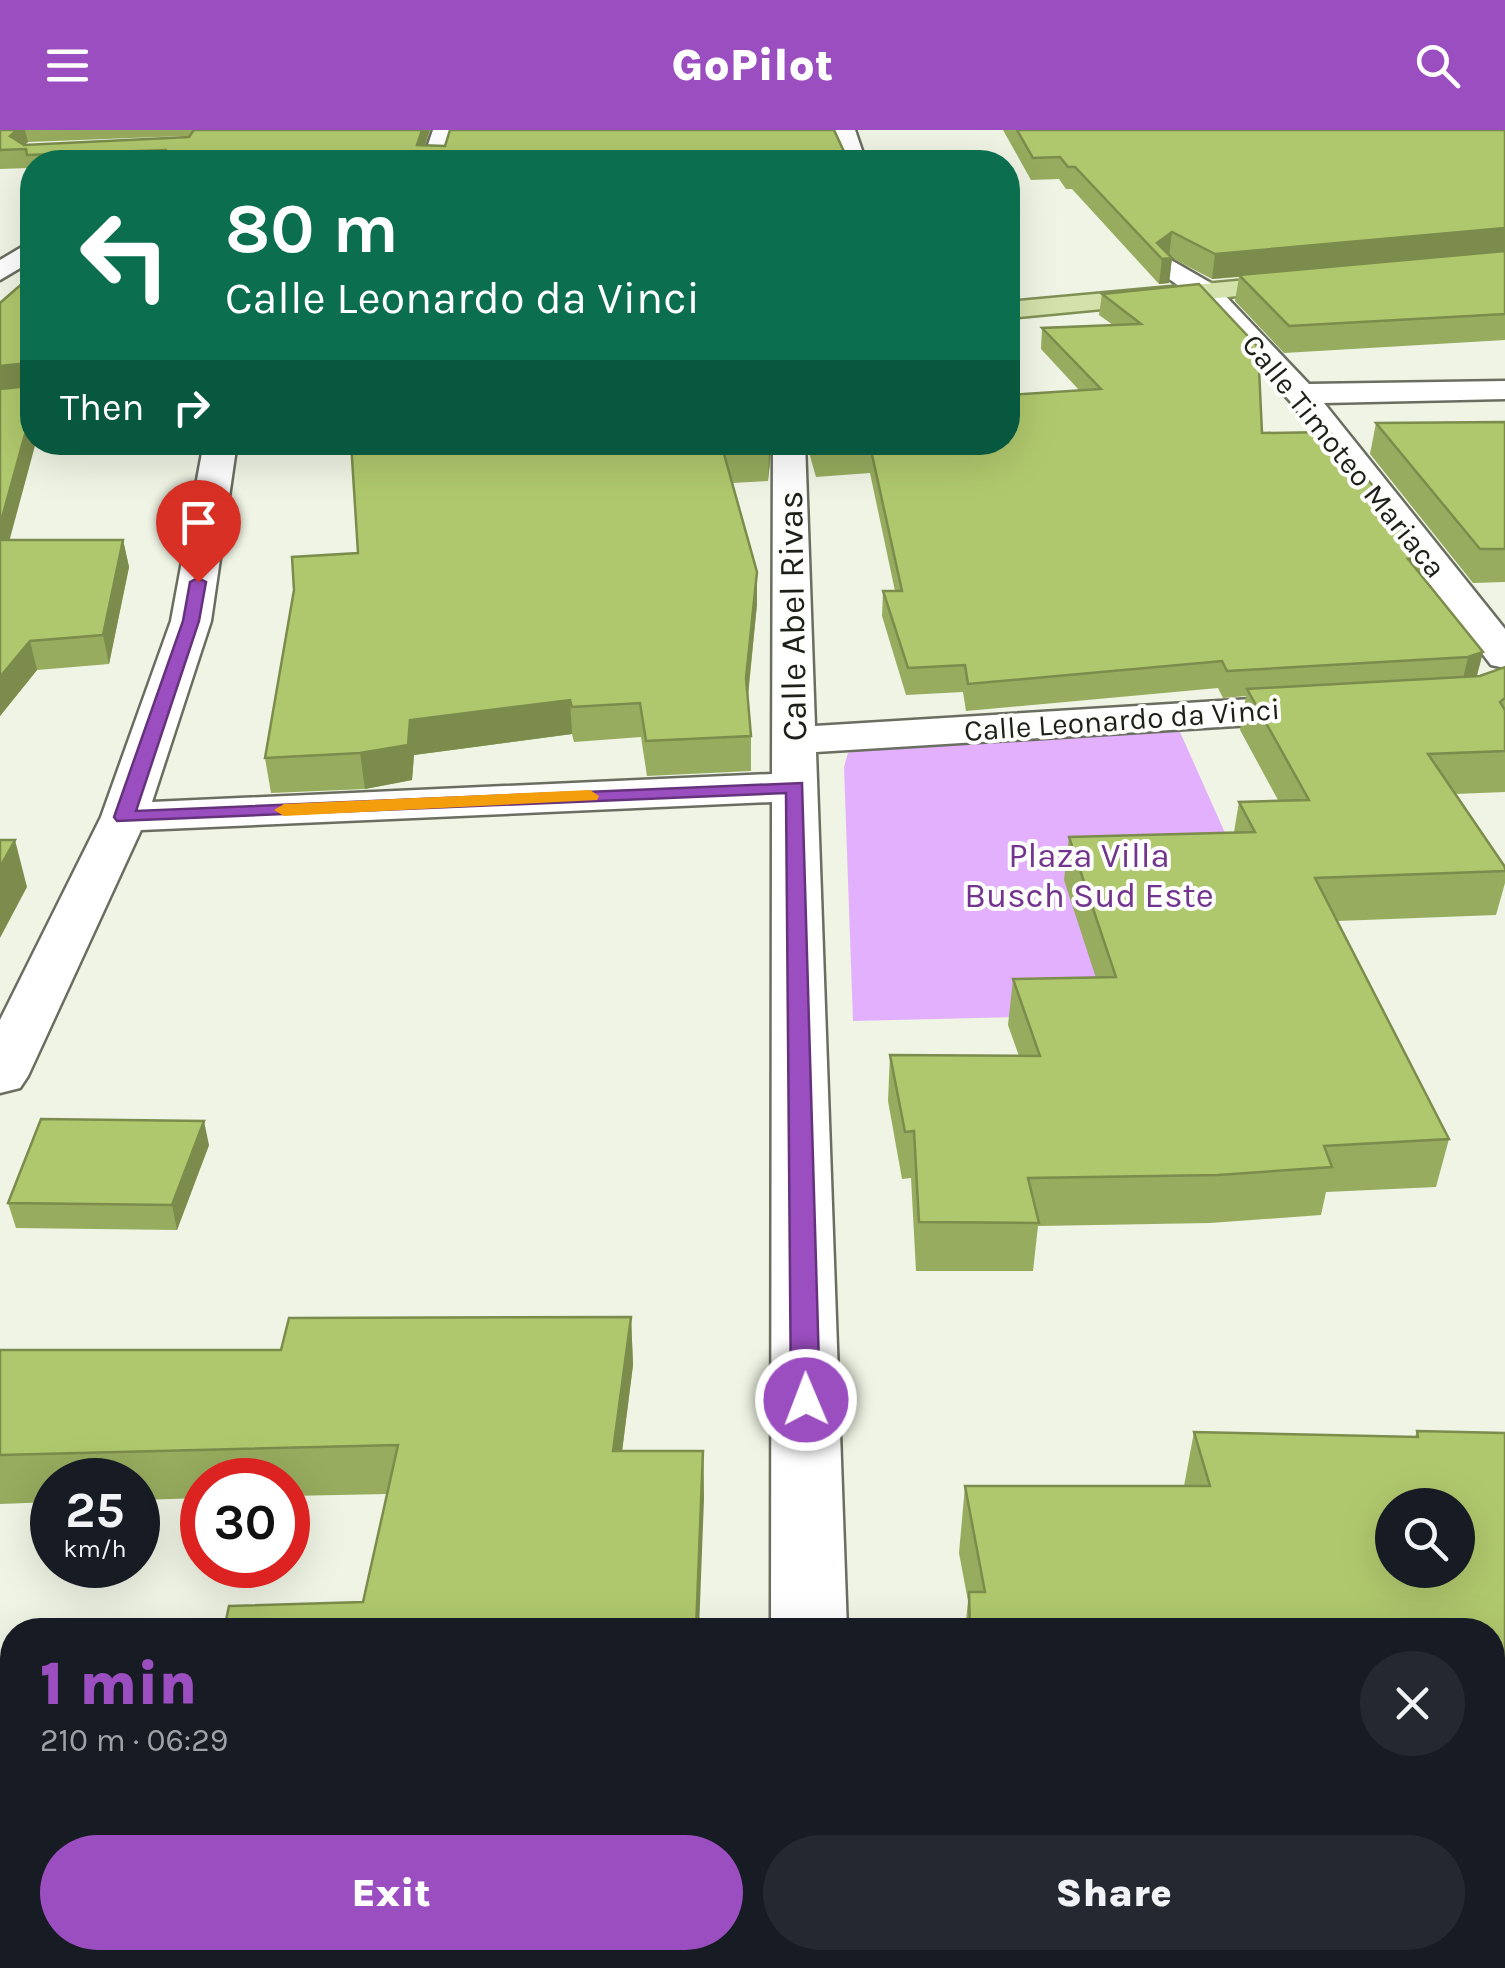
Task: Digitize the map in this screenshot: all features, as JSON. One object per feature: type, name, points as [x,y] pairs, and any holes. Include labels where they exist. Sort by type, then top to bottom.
[{"type":"main road","points":[[1270,259],[1309,256]]},
{"type":"main road","points":[[1020,281],[1171,268]]},
{"type":"main road","points":[[1020,308],[1208,278],[1337,280]]},
{"type":"street","name":"Calle Timoteo Mariaca","points":[[1171,268],[1208,278],[1301,394],[1499,678]]},
{"type":"street","points":[[1301,394],[1505,390]]},
{"type":"street","points":[[0,1076],[15,1013],[124,817],[191,621],[218,455]]},
{"type":"street","name":"Calle Abel Rivas","points":[[789,455],[809,1618]]},
{"type":"street","name":"Calle Leonardo da Vinci","points":[[124,817],[795,764],[1354,706]]},
{"type":"green space","name":"Plaza Villa Busch Sud Este","points":[[1180,732],[1304,1010],[853,1021],[844,767],[848,753],[889,743]]},
{"type":"building","points":[[0,130],[17,130],[10,136],[24,145],[189,137],[194,130],[422,130],[417,145],[445,146],[450,130],[834,130],[843,150],[26,149],[0,150]]},
{"type":"building","points":[[1017,130],[1505,130],[1505,228],[1215,254],[1172,232],[1157,243],[1172,258],[1162,259],[1075,167],[1068,167],[1060,157],[1033,158]]},
{"type":"building","points":[[1505,251],[1505,314],[1289,326],[1239,275]]},
{"type":"building","points":[[1199,284],[1258,347],[1262,433],[1330,432],[1430,558],[1408,559],[1483,652],[1468,657],[1227,671],[1222,661],[968,684],[965,665],[908,668],[883,591],[902,591],[872,455],[1020,455],[1020,394],[1101,389],[1042,328],[1141,324],[1102,294]]},
{"type":"building","points":[[20,286],[20,364],[0,366],[0,303]]},
{"type":"building","points":[[20,387],[20,452],[0,525],[0,389]]},
{"type":"building","points":[[1505,422],[1505,549],[1480,549],[1376,423]]},
{"type":"building","points":[[352,455],[724,455],[757,572],[746,678],[751,736],[646,741],[640,703],[572,707],[570,700],[410,720],[408,745],[360,753],[265,758],[294,590],[292,557],[358,553]]},
{"type":"building","points":[[0,540],[123,540],[103,635],[30,641],[0,677]]},
{"type":"building","points":[[1505,667],[1505,698],[1500,702],[1505,710],[1505,751],[1428,754],[1505,871],[1315,878],[1449,1139],[1324,1146],[1332,1167],[1218,1175],[1028,1178],[1039,1223],[919,1222],[914,1131],[905,1132],[890,1055],[1040,1056],[1013,979],[1116,977],[1069,837],[1255,832],[1239,802],[1309,800],[1247,689],[1480,676]]},
{"type":"building","points":[[0,840],[15,840],[0,867]]},
{"type":"building","points":[[41,1119],[204,1121],[172,1205],[8,1203]]},
{"type":"building","points":[[631,1317],[613,1451],[703,1451],[696,1618],[226,1618],[229,1606],[363,1602],[398,1445],[0,1455],[0,1350],[281,1350],[289,1318]]},
{"type":"building","points":[[1417,1431],[1505,1433],[1505,1618],[970,1618],[969,1592],[985,1592],[965,1486],[1210,1486],[1194,1432],[1418,1437]]},
{"type":"slow traffic","points":[[284,810],[590,796]]},
{"type":"route","points":[[198,582],[191,621],[124,817],[795,787],[806,1400]]}]
